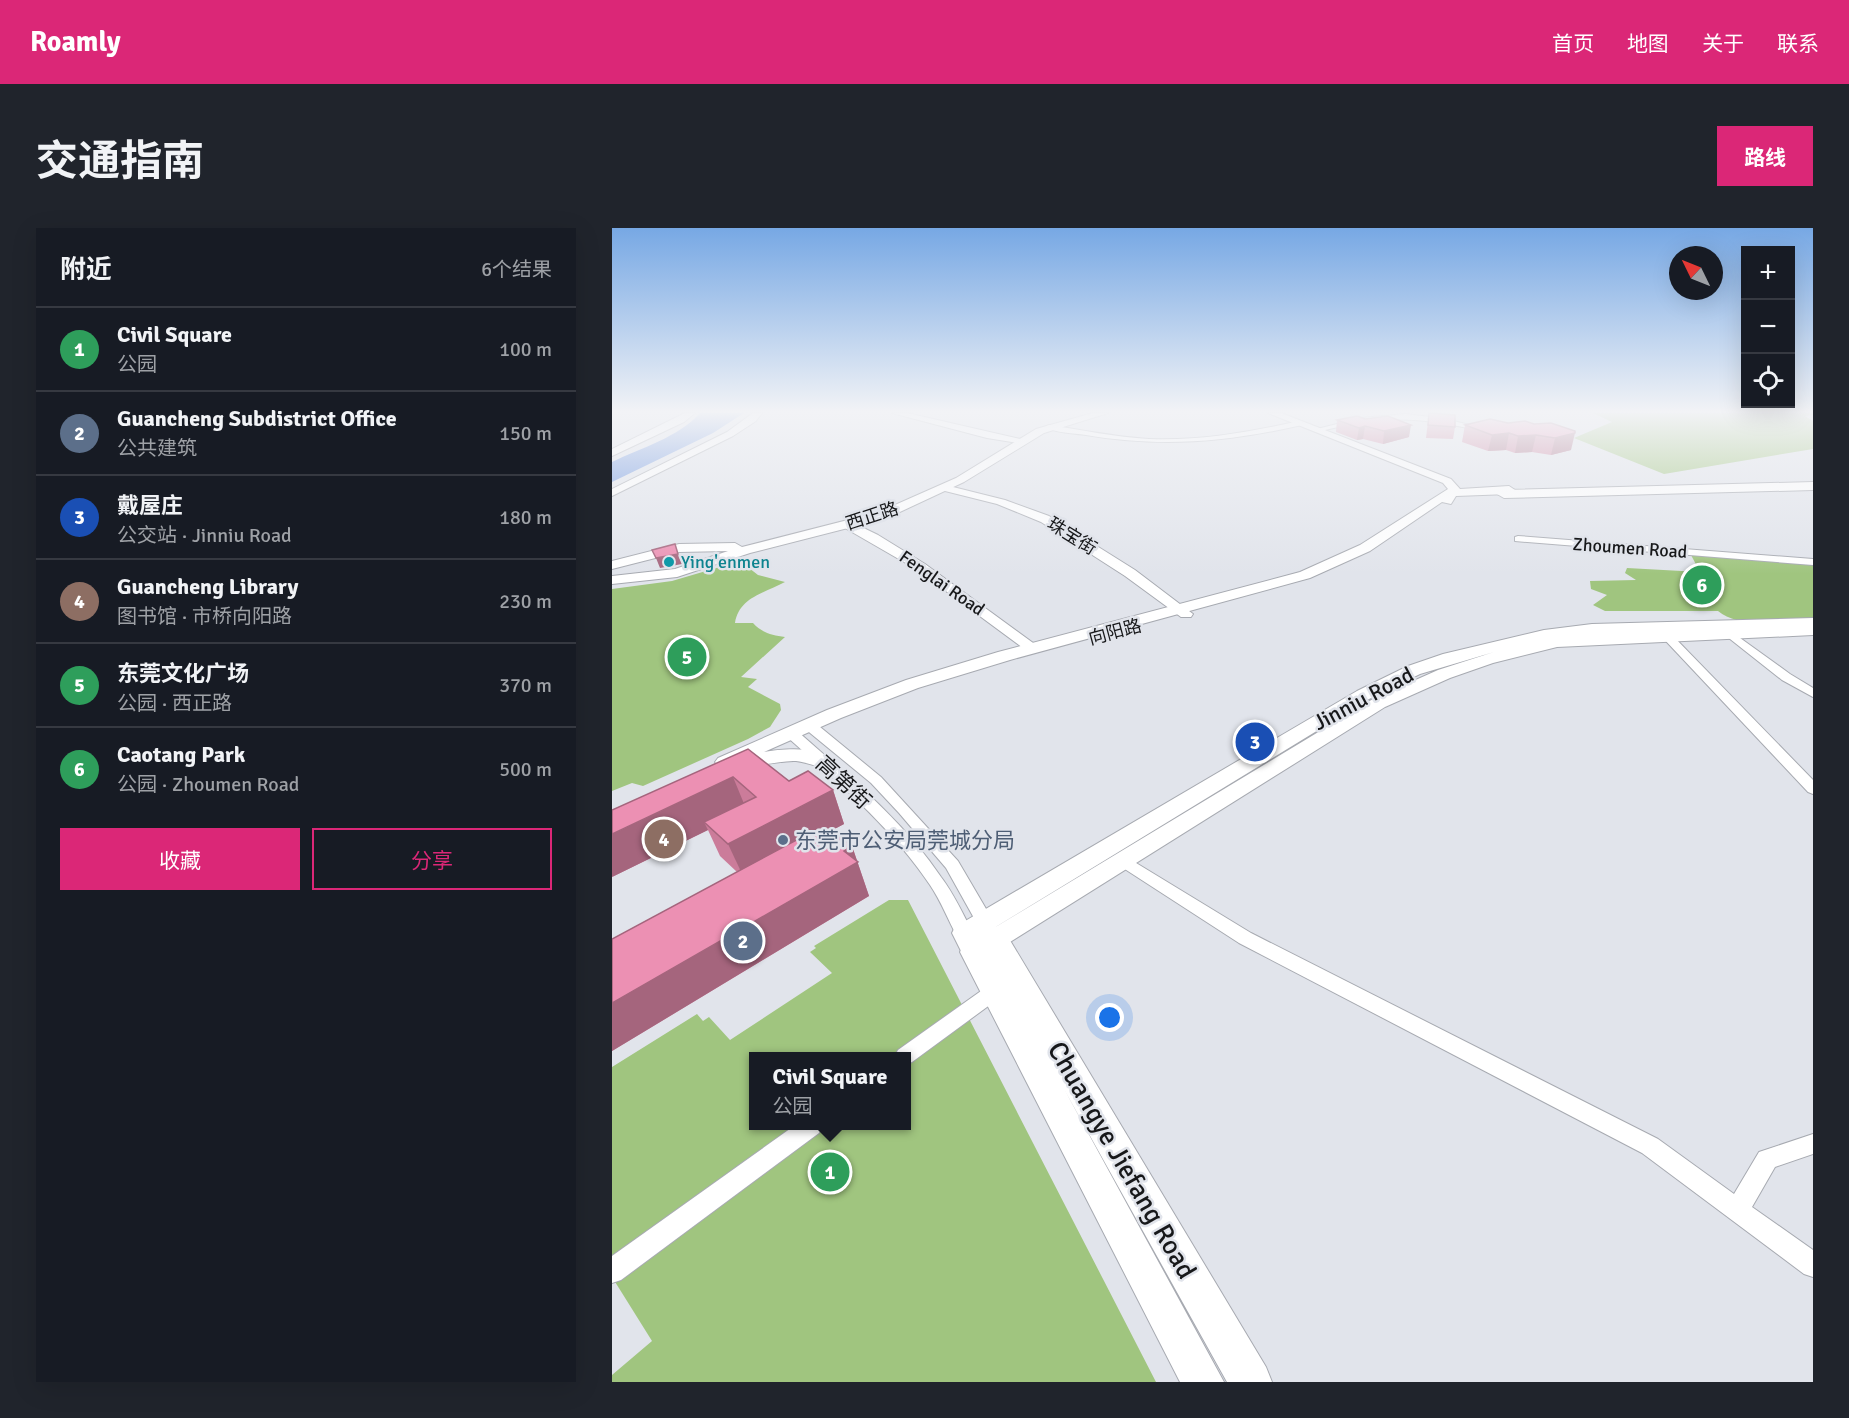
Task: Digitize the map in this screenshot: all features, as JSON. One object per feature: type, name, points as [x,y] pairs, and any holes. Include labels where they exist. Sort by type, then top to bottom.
[{"type":"main road","name":"西正路","points":[[615,581],[677,573],[765,544],[849,525],[888,513],[945,488],[981,467]]},
{"type":"main road","points":[[1411,467],[1486,490],[1518,492]]},
{"type":"main road","points":[[1411,467],[1488,487],[1518,492]]},
{"type":"main road","points":[[1414,468],[1438,482],[1441,494],[1446,498],[1518,492],[1813,484]]},
{"type":"main road","points":[[1441,478],[1451,483],[1446,498]]},
{"type":"main road","points":[[1446,498],[1486,490]]},
{"type":"main road","name":"向阳路","points":[[767,751],[912,684],[1032,648],[1312,579],[1374,551],[1446,498]]},
{"type":"main road","name":"西正路","points":[[612,565],[679,548],[765,544]]},
{"type":"main road","points":[[612,558],[645,555]]},
{"type":"main road","name":"向阳路","points":[[804,733],[929,686],[1009,660],[1183,612]]},
{"type":"main road","name":"Jinniu Road","points":[[979,936],[1363,694],[1414,670],[1460,654],[1544,634],[1592,629],[1811,630]]},
{"type":"main road","points":[[979,936],[1123,860],[1378,703],[1429,678],[1519,649],[1557,642],[1811,630]]},
{"type":"main road","points":[[711,775],[767,751],[808,754],[824,762]]},
{"type":"main road","name":"Chuangye Jiefang Road","points":[[979,936],[994,991],[1203,1382]]},
{"type":"main road","name":"Chuangye Jiefang Road","points":[[979,936],[1251,1382]]},
{"type":"street","points":[[612,493],[626,478],[652,467]]},
{"type":"street","name":"珠宝街","points":[[945,488],[1001,502],[1045,519],[1130,573],[1183,612]]},
{"type":"street","name":"Fenglai Road","points":[[849,525],[951,586],[1032,648]]},
{"type":"street","name":"Zhoumen Road","points":[[1518,539],[1813,562]]},
{"type":"street","points":[[1729,633],[1786,677],[1813,693]]},
{"type":"street","points":[[1667,636],[1813,789]]},
{"type":"street","name":"高第街","points":[[804,733],[824,762],[868,804],[931,875],[979,936]]},
{"type":"street","name":"高第街","points":[[804,733],[876,780],[924,832],[952,865],[979,936]]},
{"type":"street","points":[[1123,860],[1245,938],[1650,1146],[1813,1265]]},
{"type":"street","points":[[910,1052],[994,991]]},
{"type":"street","points":[[612,1271],[804,1130]]},
{"type":"street","points":[[1738,1210],[1767,1159],[1813,1144]]},
{"type":"green space","points":[[1646,467],[1707,467],[1664,474]]},
{"type":"green space","points":[[1691,555],[1813,564],[1813,619],[1750,622],[1727,617],[1718,611],[1605,611],[1593,605],[1607,595],[1591,589],[1590,581],[1636,580],[1625,573],[1627,568],[1700,572]]},
{"type":"green space","points":[[740,561],[758,575],[785,582],[747,602],[737,614],[735,623],[753,623],[768,633],[785,637],[741,677],[757,679],[748,687],[780,704],[781,710],[770,727],[748,739],[643,786],[632,783],[612,791],[612,589],[672,581]]},
{"type":"green space","points":[[889,900],[908,900],[1156,1382],[612,1382],[612,1375],[652,1341],[612,1277],[612,1067],[697,1014],[703,1021],[709,1017],[730,1040],[832,973],[810,952],[816,948],[814,946]]},
{"type":"water","points":[[612,467],[643,467],[612,482]]},
{"type":"building","points":[[675,544],[678,554],[656,558],[652,550]]},
{"type":"building","points":[[748,749],[789,781],[808,771],[833,790],[728,844],[704,822],[756,797],[733,777],[612,834],[612,810]]},
{"type":"building","points":[[817,829],[830,840],[838,835],[852,846],[844,851],[858,862],[612,1003],[612,939]]},
{"type":"place","name":"Ying'enmen","points":[[669,562]]},
{"type":"place","name":"Caotang Park","points":[[1702,585]]},
{"type":"place","name":"东莞文化广场","points":[[687,657]]},
{"type":"place","name":"戴屋庄","points":[[1255,742]]},
{"type":"place","name":"Guancheng Library","points":[[664,839]]},
{"type":"place","name":"东莞市公安局莞城分局","points":[[783,840]]},
{"type":"place","name":"Guancheng Subdistrict Office","points":[[743,941]]},
{"type":"place","name":"Civil Square","points":[[830,1172]]}]
